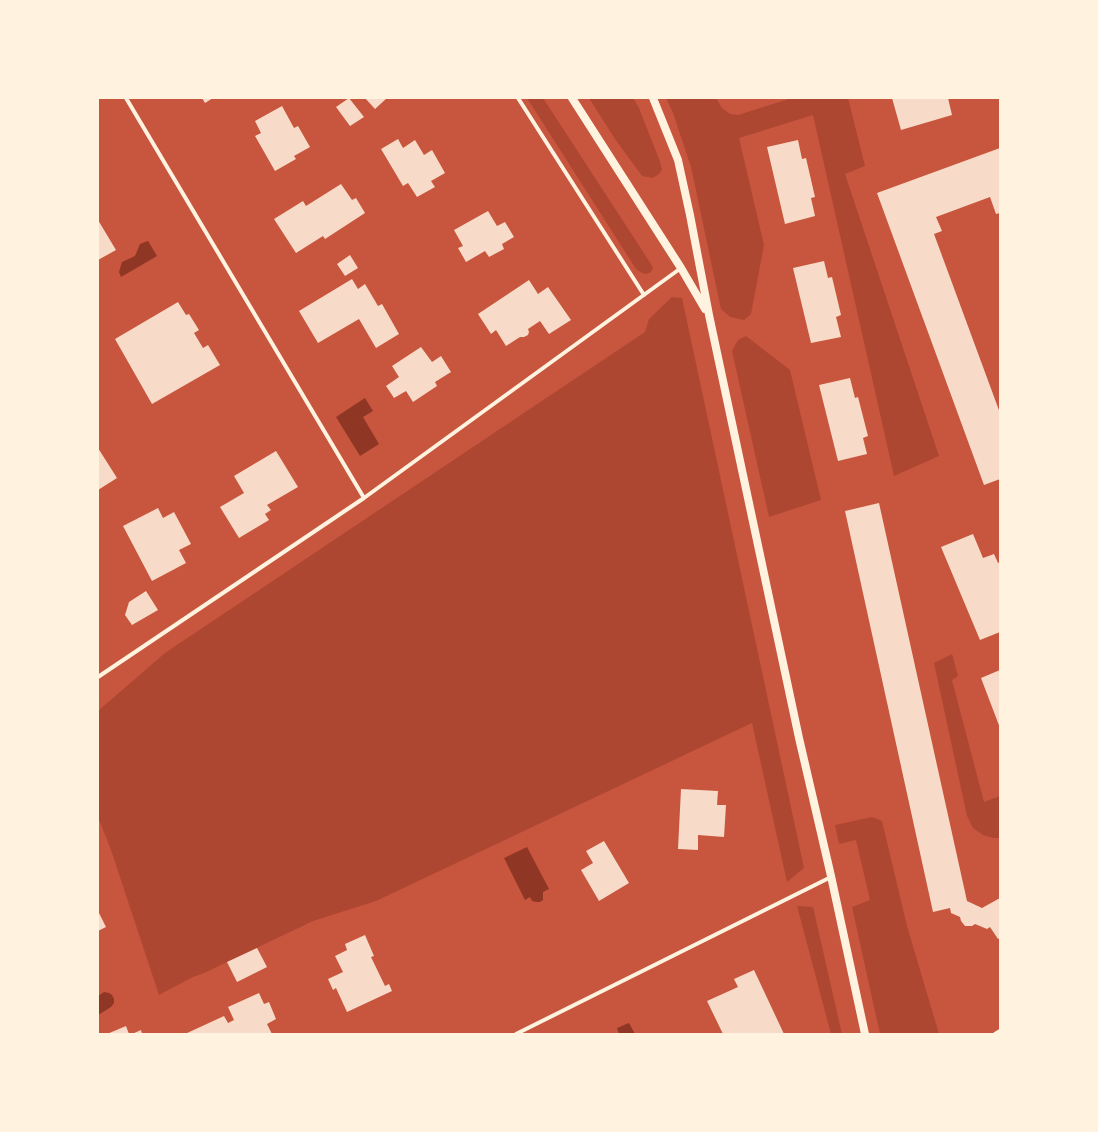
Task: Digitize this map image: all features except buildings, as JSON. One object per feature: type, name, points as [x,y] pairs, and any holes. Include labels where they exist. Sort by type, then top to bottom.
[{"type":"main road","points":[[572,98],[681,268],[709,315]]},
{"type":"main road","points":[[653,98],[678,160],[709,315],[798,730],[832,876],[865,1034]]},
{"type":"street","points":[[126,98],[364,498]]},
{"type":"street","points":[[518,98],[644,295]]},
{"type":"street","points":[[98,677],[364,498],[681,268]]},
{"type":"street","points":[[516,1034],[832,876]]},
{"type":"street","points":[[995,1034],[1000,1031]]},
{"type":"shaded area","points":[[527,98],[543,98],[651,264],[653,268],[651,272],[647,274],[642,273],[636,269]]},
{"type":"shaded area","points":[[589,98],[633,98],[639,108],[659,159],[662,169],[660,173],[653,178],[642,176],[615,139]]},
{"type":"shaded area","points":[[666,98],[716,98],[722,108],[730,114],[738,115],[792,98],[848,98],[865,166],[845,174],[939,456],[894,476],[813,115],[739,138],[764,245],[751,314],[744,320],[730,317],[721,309],[691,167],[673,113]]},
{"type":"shaded area","points":[[148,241],[157,256],[121,277],[119,272],[122,262],[135,256],[140,244]]},
{"type":"shaded area","points":[[672,297],[682,298],[804,868],[787,882],[752,723],[376,901],[313,921],[193,977],[159,995],[111,850],[98,817],[98,711],[165,653],[645,332],[649,319]]},
{"type":"shaded area","points":[[746,336],[790,370],[821,500],[769,517],[732,351],[738,340]]},
{"type":"shaded area","points":[[365,398],[373,411],[363,417],[379,444],[360,456],[336,417]]},
{"type":"shaded area","points":[[952,654],[958,676],[952,680],[984,802],[1000,796],[1000,838],[993,838],[983,835],[973,828],[967,816],[934,663]]},
{"type":"shaded area","points":[[872,817],[882,821],[907,926],[939,1034],[880,1034],[852,907],[870,900],[856,840],[839,844],[835,825]]},
{"type":"shaded area","points":[[527,847],[549,889],[543,892],[543,900],[540,902],[532,901],[530,897],[525,900],[504,858]]},
{"type":"shaded area","points":[[797,906],[813,907],[842,1034],[831,1034]]},
{"type":"shaded area","points":[[104,992],[112,995],[114,1003],[111,1007],[98,1015],[98,996]]},
{"type":"shaded area","points":[[629,1023],[635,1034],[619,1034],[617,1028]]}]
